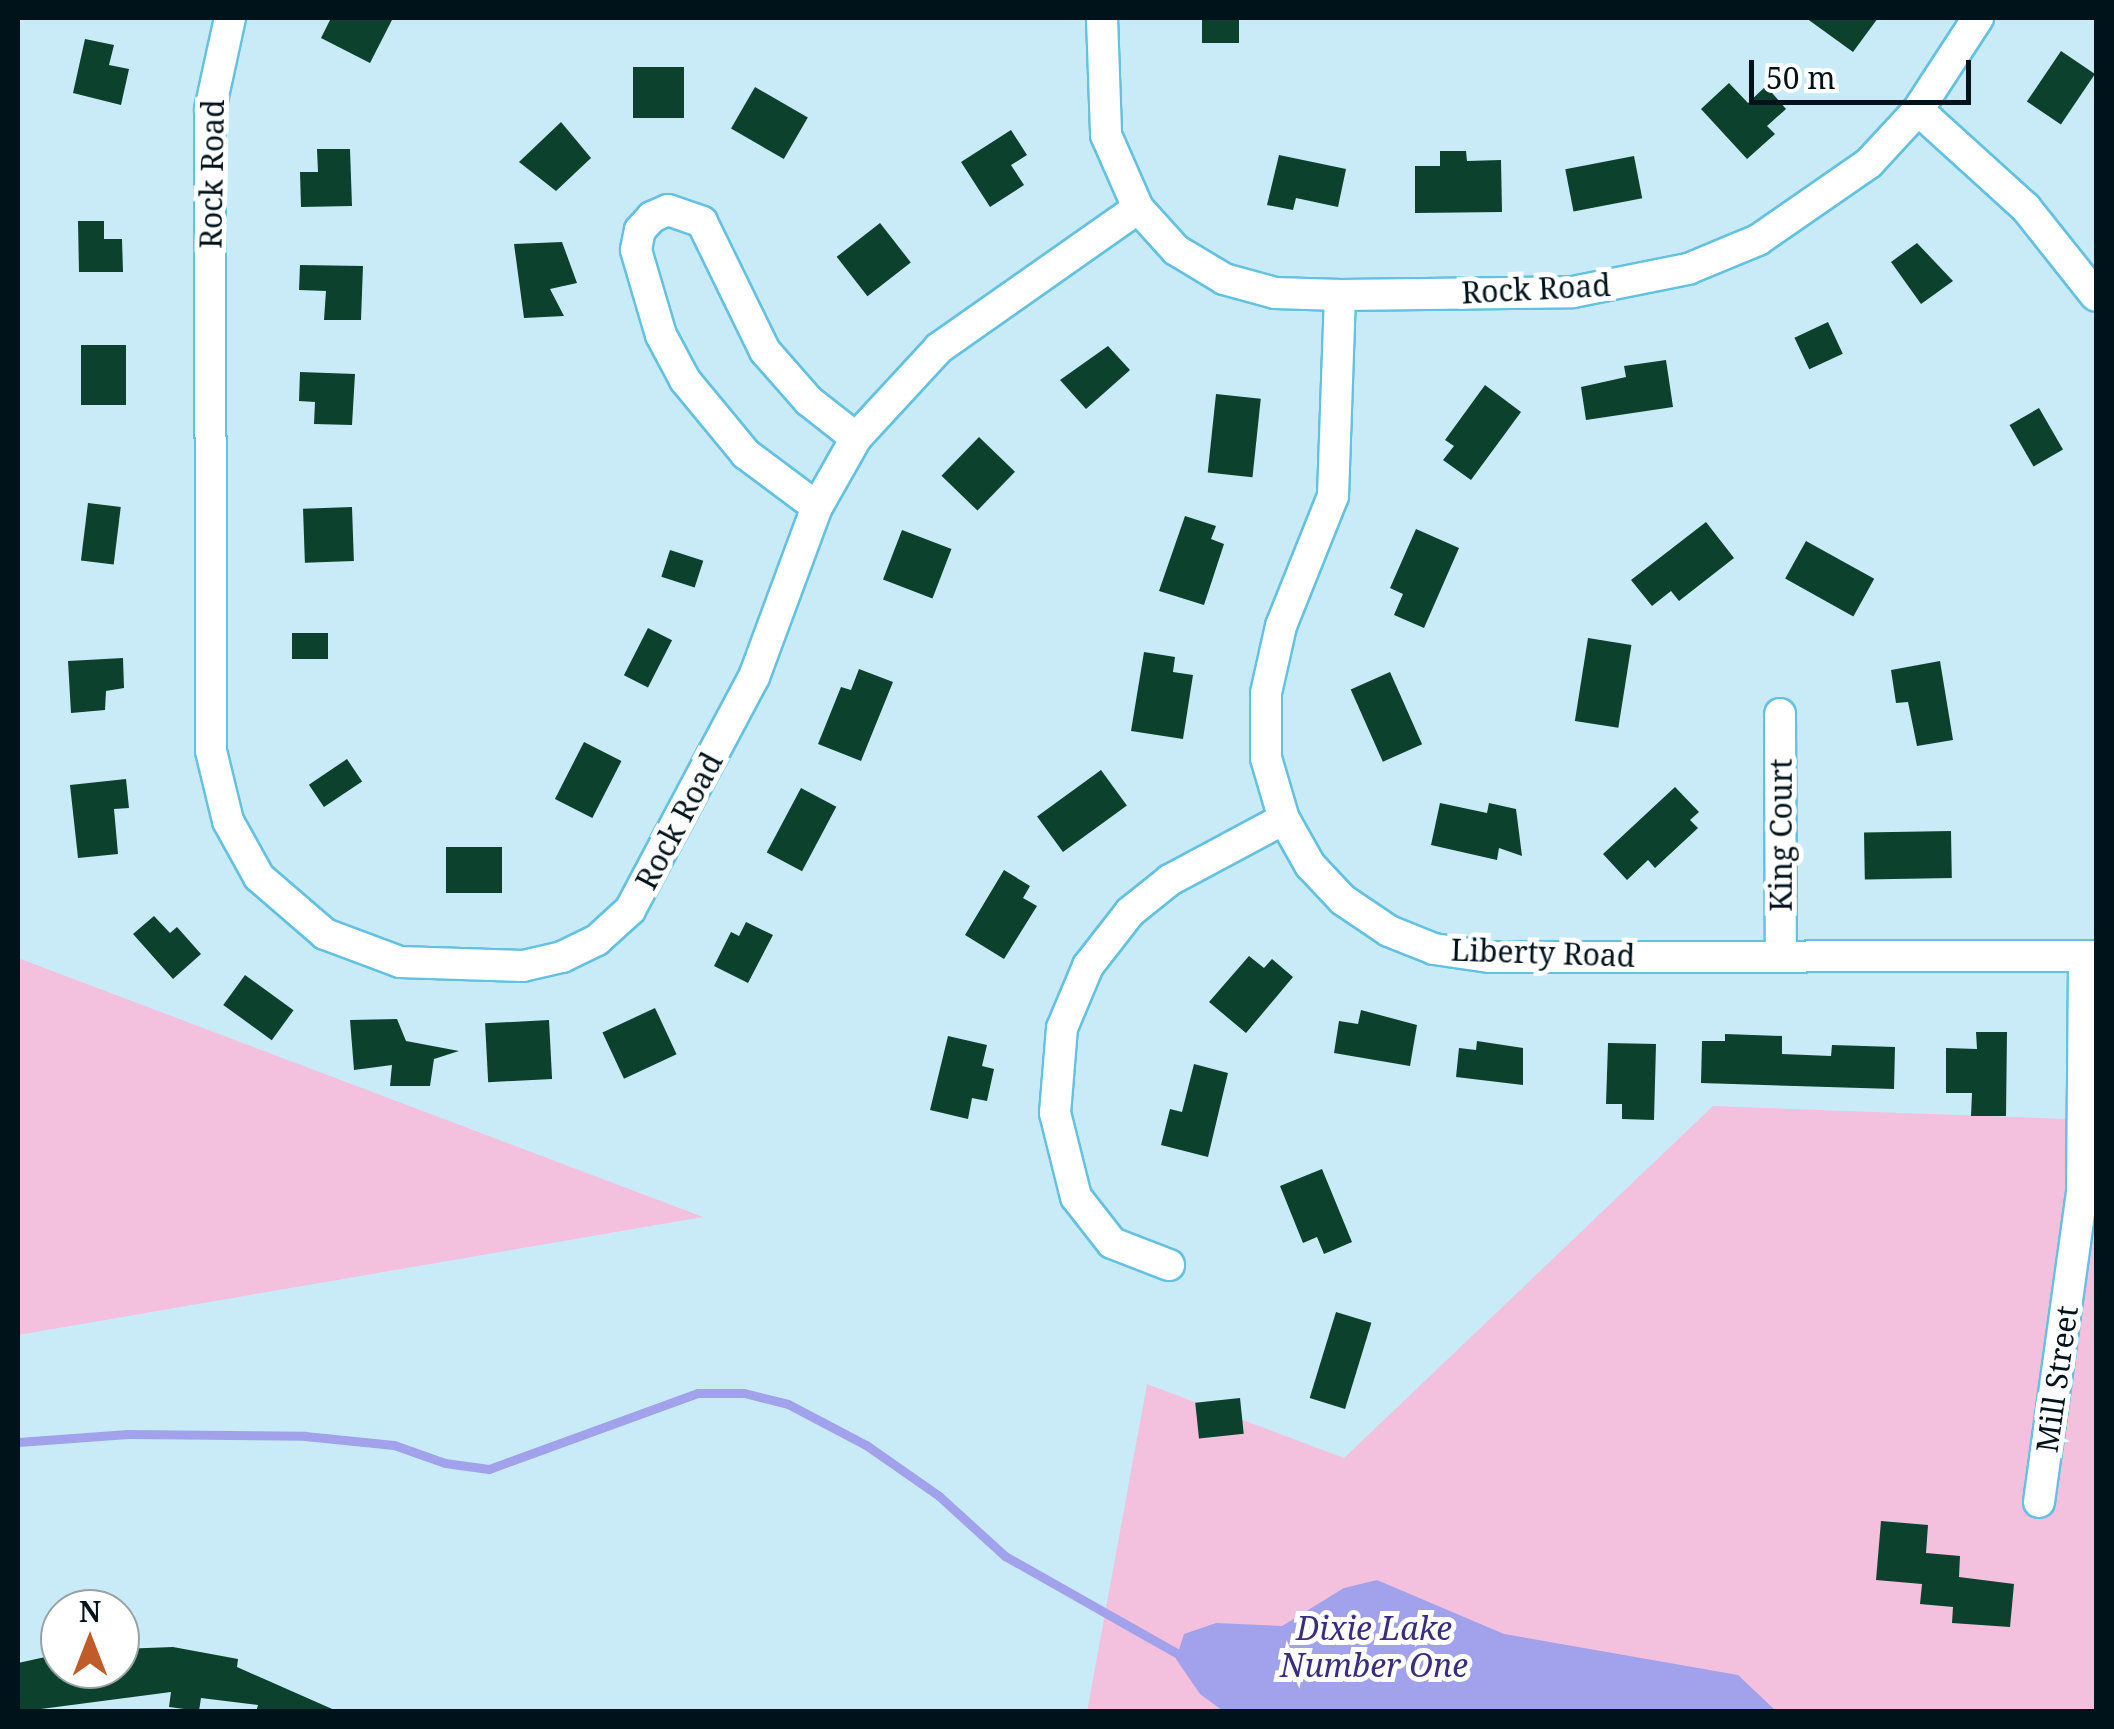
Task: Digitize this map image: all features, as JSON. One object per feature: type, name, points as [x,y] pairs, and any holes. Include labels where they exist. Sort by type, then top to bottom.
[{"type":"street","name":"Rock Road","points":[[230,18],[210,110],[211,751],[228,821],[260,877],[292,911],[325,934],[400,962],[523,966],[597,940],[630,910],[652,878],[754,676],[818,507],[856,438],[938,348],[1138,208]]},
{"type":"street","name":"Rock Road","points":[[1102,18],[1106,135],[1138,208],[1176,250],[1224,278],[1275,293],[1340,295],[1573,292],[1688,269],[1758,240],[1816,205],[1869,163],[1918,110],[1978,18]]},
{"type":"street","points":[[1918,110],[2026,208],[2096,296]]},
{"type":"street","points":[[818,507],[746,454],[685,380],[661,335],[636,250],[640,230],[652,217],[668,210],[702,222],[735,300],[766,351],[809,400],[856,438]]},
{"type":"street","name":"Liberty Road","points":[[1340,295],[1333,496],[1281,626],[1266,694],[1266,758],[1284,819],[1310,865],[1343,900],[1389,932],[1434,949],[1490,957],[2090,956]]},
{"type":"street","name":"King Court","points":[[1780,714],[1781,957]]},
{"type":"street","points":[[1169,1265],[1112,1243],[1076,1197],[1055,1113],[1062,1028],[1088,966],[1130,912],[1170,880],[1284,819]]},
{"type":"street","name":"Mill Street","points":[[2039,1502],[2082,1193],[2090,956]]},
{"type":"shaded area","points":[[18,958],[703,1217],[18,1335]]},
{"type":"shaded area","points":[[1713,1106],[2096,1120],[2096,1711],[1087,1712],[1147,1384],[1344,1458]]},
{"type":"water","name":"Dixie Lake Number One","points":[[1377,1580],[1504,1634],[1738,1675],[1776,1711],[1223,1711],[1200,1694],[1176,1659],[1184,1634],[1216,1623],[1282,1626],[1344,1588]]},
{"type":"building","points":[[331,18],[393,18],[370,63],[321,38]]},
{"type":"building","points":[[1202,18],[1239,18],[1239,43],[1202,43]]},
{"type":"building","points":[[1806,18],[1878,18],[1853,52]]},
{"type":"building","points":[[85,39],[114,45],[109,65],[129,69],[121,105],[73,93]]},
{"type":"building","points":[[2061,51],[2095,74],[2061,124],[2027,102]]},
{"type":"building","points":[[633,67],[684,67],[684,118],[633,118]]},
{"type":"building","points":[[1729,83],[1748,103],[1766,86],[1786,109],[1767,126],[1775,134],[1747,159],[1701,109]]},
{"type":"building","points":[[755,87],[808,118],[784,159],[731,129]]},
{"type":"building","points":[[561,122],[591,158],[556,191],[519,162]]},
{"type":"building","points":[[1011,130],[1027,155],[1011,165],[1024,185],[990,207],[961,162]]},
{"type":"building","points":[[317,149],[350,149],[352,206],[301,207],[300,172],[318,172]]},
{"type":"building","points":[[1440,151],[1466,151],[1467,161],[1501,160],[1502,212],[1415,213],[1415,166],[1440,166]]},
{"type":"building","points":[[1279,155],[1346,169],[1338,207],[1296,198],[1293,210],[1267,205]]},
{"type":"building","points":[[1634,156],[1642,198],[1573,212],[1565,169]]},
{"type":"building","points":[[78,221],[104,221],[104,239],[122,239],[123,272],[79,272]]},
{"type":"building","points":[[880,223],[911,262],[867,296],[837,257]]},
{"type":"building","points":[[562,242],[577,283],[550,289],[564,316],[524,318],[514,244]]},
{"type":"building","points":[[1917,243],[1953,281],[1921,304],[1891,262]]},
{"type":"building","points":[[300,265],[363,266],[361,320],[324,320],[326,291],[299,290]]},
{"type":"building","points":[[1828,322],[1843,354],[1809,369],[1794,338]]},
{"type":"building","points":[[81,345],[126,345],[126,405],[81,405]]},
{"type":"building","points":[[1108,346],[1130,370],[1086,409],[1060,380]]},
{"type":"building","points":[[1666,360],[1673,407],[1586,420],[1581,387],[1626,377],[1624,366]]},
{"type":"building","points":[[300,372],[355,374],[352,425],[314,424],[315,402],[299,401]]},
{"type":"building","points":[[1485,385],[1521,412],[1471,480],[1443,460],[1454,446],[1445,440]]},
{"type":"building","points":[[1216,394],[1261,399],[1252,477],[1208,473]]},
{"type":"building","points":[[2039,408],[2063,450],[2034,467],[2010,425]]},
{"type":"building","points":[[979,437],[1015,472],[977,511],[941,476]]},
{"type":"building","points":[[88,503],[121,507],[114,565],[81,561]]},
{"type":"building","points":[[352,507],[354,561],[305,563],[303,509]]},
{"type":"building","points":[[1185,516],[1216,526],[1211,539],[1224,544],[1204,605],[1159,591]]},
{"type":"building","points":[[1706,522],[1734,558],[1679,601],[1671,591],[1652,606],[1631,580]]},
{"type":"building","points":[[1416,529],[1459,548],[1424,628],[1394,615],[1403,594],[1390,588]]},
{"type":"building","points":[[902,530],[951,549],[932,598],[883,579]]},
{"type":"building","points":[[1806,541],[1874,579],[1853,616],[1785,579]]},
{"type":"building","points":[[670,550],[703,561],[695,587],[661,577]]},
{"type":"building","points":[[648,628],[672,640],[648,687],[624,675]]},
{"type":"building","points":[[292,633],[328,633],[328,659],[292,659]]},
{"type":"building","points":[[1588,638],[1631,645],[1618,728],[1575,721]]},
{"type":"building","points":[[1144,652],[1175,657],[1173,672],[1193,675],[1183,739],[1131,731]]},
{"type":"building","points":[[123,658],[124,688],[106,691],[105,710],[71,713],[68,661]]},
{"type":"building","points":[[1940,661],[1953,740],[1917,746],[1908,702],[1896,703],[1891,670]]},
{"type":"building","points":[[859,669],[893,682],[861,761],[818,744],[841,687],[851,690]]},
{"type":"building","points":[[1390,672],[1422,744],[1383,762],[1351,689]]},
{"type":"building","points":[[584,742],[621,761],[592,818],[555,799]]},
{"type":"building","points":[[347,759],[362,781],[324,807],[309,785]]},
{"type":"building","points":[[1101,770],[1127,806],[1063,852],[1037,816]]},
{"type":"building","points":[[126,779],[129,808],[114,809],[118,854],[78,858],[70,785]]},
{"type":"building","points":[[1675,787],[1699,812],[1690,820],[1698,828],[1655,868],[1648,860],[1627,880],[1603,854]]},
{"type":"building","points":[[801,788],[836,807],[802,871],[767,852]]},
{"type":"building","points":[[1440,803],[1487,813],[1489,803],[1516,809],[1522,856],[1499,848],[1497,860],[1431,845]]},
{"type":"building","points":[[1951,831],[1952,878],[1865,880],[1864,833]]},
{"type":"building","points":[[446,847],[502,847],[502,893],[446,893]]},
{"type":"building","points":[[1004,870],[1030,886],[1023,898],[1037,906],[1004,959],[965,935]]},
{"type":"building","points":[[154,916],[170,933],[177,927],[201,954],[173,979],[133,934]]},
{"type":"building","points":[[746,922],[773,935],[748,983],[714,966],[731,932],[739,936]]},
{"type":"building","points":[[1249,956],[1264,968],[1272,959],[1293,977],[1246,1033],[1209,1002]]},
{"type":"building","points":[[245,975],[294,1010],[272,1040],[223,1005]]},
{"type":"building","points":[[655,1008],[677,1054],[624,1079],[602,1033]]},
{"type":"building","points":[[1361,1010],[1417,1025],[1410,1066],[1334,1053],[1339,1021],[1358,1024]]},
{"type":"building","points":[[397,1019],[406,1041],[459,1051],[434,1059],[430,1086],[390,1086],[392,1065],[354,1070],[350,1020]]},
{"type":"building","points":[[549,1020],[552,1079],[488,1082],[485,1023]]},
{"type":"building","points":[[1976,1032],[2007,1032],[2006,1116],[1971,1116],[1972,1093],[1946,1093],[1946,1048],[1977,1049]]},
{"type":"building","points":[[1725,1034],[1782,1036],[1782,1054],[1831,1056],[1832,1045],[1895,1047],[1894,1089],[1701,1083],[1702,1041],[1725,1041]]},
{"type":"building","points":[[948,1036],[987,1045],[982,1066],[994,1069],[987,1101],[972,1098],[968,1119],[930,1110]]},
{"type":"building","points":[[1477,1041],[1523,1048],[1523,1085],[1456,1077],[1459,1048],[1476,1050]]},
{"type":"building","points":[[1608,1043],[1656,1044],[1654,1120],[1622,1119],[1622,1104],[1606,1104]]},
{"type":"building","points":[[1194,1064],[1228,1073],[1208,1157],[1161,1145],[1170,1109],[1182,1112]]},
{"type":"building","points":[[1322,1169],[1352,1242],[1324,1254],[1317,1237],[1303,1243],[1280,1186]]},
{"type":"building","points":[[1336,1312],[1371,1323],[1345,1409],[1310,1398]]},
{"type":"building","points":[[1240,1398],[1244,1434],[1199,1439],[1195,1403]]},
{"type":"building","points":[[1881,1521],[1928,1525],[1926,1553],[1960,1556],[1959,1577],[2014,1584],[2010,1627],[1952,1623],[1953,1607],[1920,1604],[1922,1584],[1876,1580]]},
{"type":"building","points":[[173,1647],[238,1659],[237,1667],[339,1712],[256,1712],[258,1705],[201,1698],[199,1711],[169,1707],[171,1692],[18,1712],[18,1663],[40,1658],[40,1689],[140,1689],[140,1648]]},
{"type":"waterway","points":[[18,1442],[128,1434],[305,1436],[394,1445],[445,1463],[489,1469],[698,1393],[744,1393],[788,1404],[866,1445],[939,1496],[1005,1556],[1178,1654]]}]
